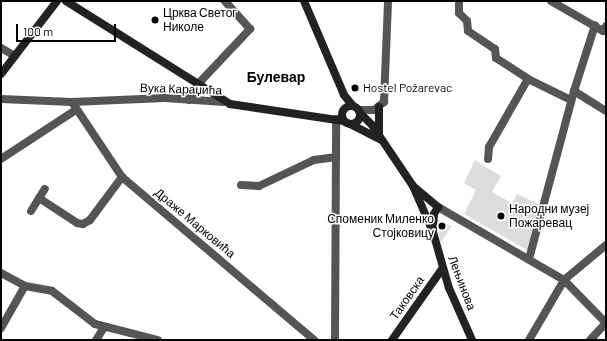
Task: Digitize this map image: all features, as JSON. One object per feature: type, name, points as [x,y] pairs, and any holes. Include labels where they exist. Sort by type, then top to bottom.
[{"type":"main road","points":[[1,74],[57,1]]},
{"type":"main road","points":[[66,1],[224,102]]},
{"type":"main road","points":[[304,1],[344,95],[358,109],[413,186],[438,207]]},
{"type":"main road","points":[[343,117],[344,95]]},
{"type":"main road","name":"Вука Караџића","points":[[224,102],[343,117]]},
{"type":"main road","points":[[379,108],[380,139]]},
{"type":"main road","points":[[343,117],[357,122],[358,109]]},
{"type":"main road","points":[[343,117],[358,109]]},
{"type":"main road","points":[[343,117],[380,139]]},
{"type":"main road","name":"Лењинова","points":[[413,186],[433,232],[442,269],[472,340]]},
{"type":"main road","name":"Лењинова","points":[[433,232],[433,218],[438,207]]},
{"type":"main road","name":"Таковска","points":[[392,340],[442,269]]},
{"type":"street","points":[[189,100],[198,84],[250,29],[225,1]]},
{"type":"street","points":[[358,109],[368,112],[379,108],[384,102],[388,1]]},
{"type":"street","points":[[459,1],[459,13],[467,21],[468,31],[495,49],[496,58],[528,79],[571,100]]},
{"type":"street","points":[[551,1],[604,29]]},
{"type":"street","points":[[529,259],[571,100],[595,25]]},
{"type":"street","points":[[1,48],[14,56]]},
{"type":"street","points":[[488,159],[489,147],[528,79]]},
{"type":"street","points":[[574,91],[606,111]]},
{"type":"street","name":"Вука Караџића","points":[[1,100],[72,102],[165,98],[224,102]]},
{"type":"street","name":"Драже Марковића","points":[[72,102],[122,177],[314,340]]},
{"type":"street","points":[[1,159],[76,110]]},
{"type":"street","points":[[335,340],[336,157],[343,117]]},
{"type":"street","points":[[241,185],[259,186],[314,160],[336,157]]},
{"type":"street","points":[[39,198],[77,223],[83,224],[90,220],[122,177]]},
{"type":"street","points":[[31,211],[45,189]]},
{"type":"street","points":[[438,207],[564,280],[606,323],[590,340]]},
{"type":"street","points":[[529,340],[564,280],[606,246]]},
{"type":"street","points":[[1,272],[24,286],[52,291],[88,320],[104,327],[158,340]]},
{"type":"street","points":[[1,328],[24,286]]},
{"type":"street","points":[[96,340],[104,327]]},
{"type":"shaded area","points":[[475,160],[501,176],[492,192],[512,203],[517,194],[541,205],[530,249],[527,250],[464,214],[476,190],[464,183]]},
{"type":"shaded area","points":[[437,219],[452,226],[440,243]]},
{"type":"place","name":"Црква Светог Николе","points":[[155,20]]},
{"type":"place","name":"Hostel Požarevac","points":[[355,88]]},
{"type":"place","name":"Народни музеј Пожаревац","points":[[501,216]]},
{"type":"place","name":"Споменик Миленко Стојковицу","points":[[442,226]]},
{"type":"district","name":"Булевар","points":[[276,77]]}]
